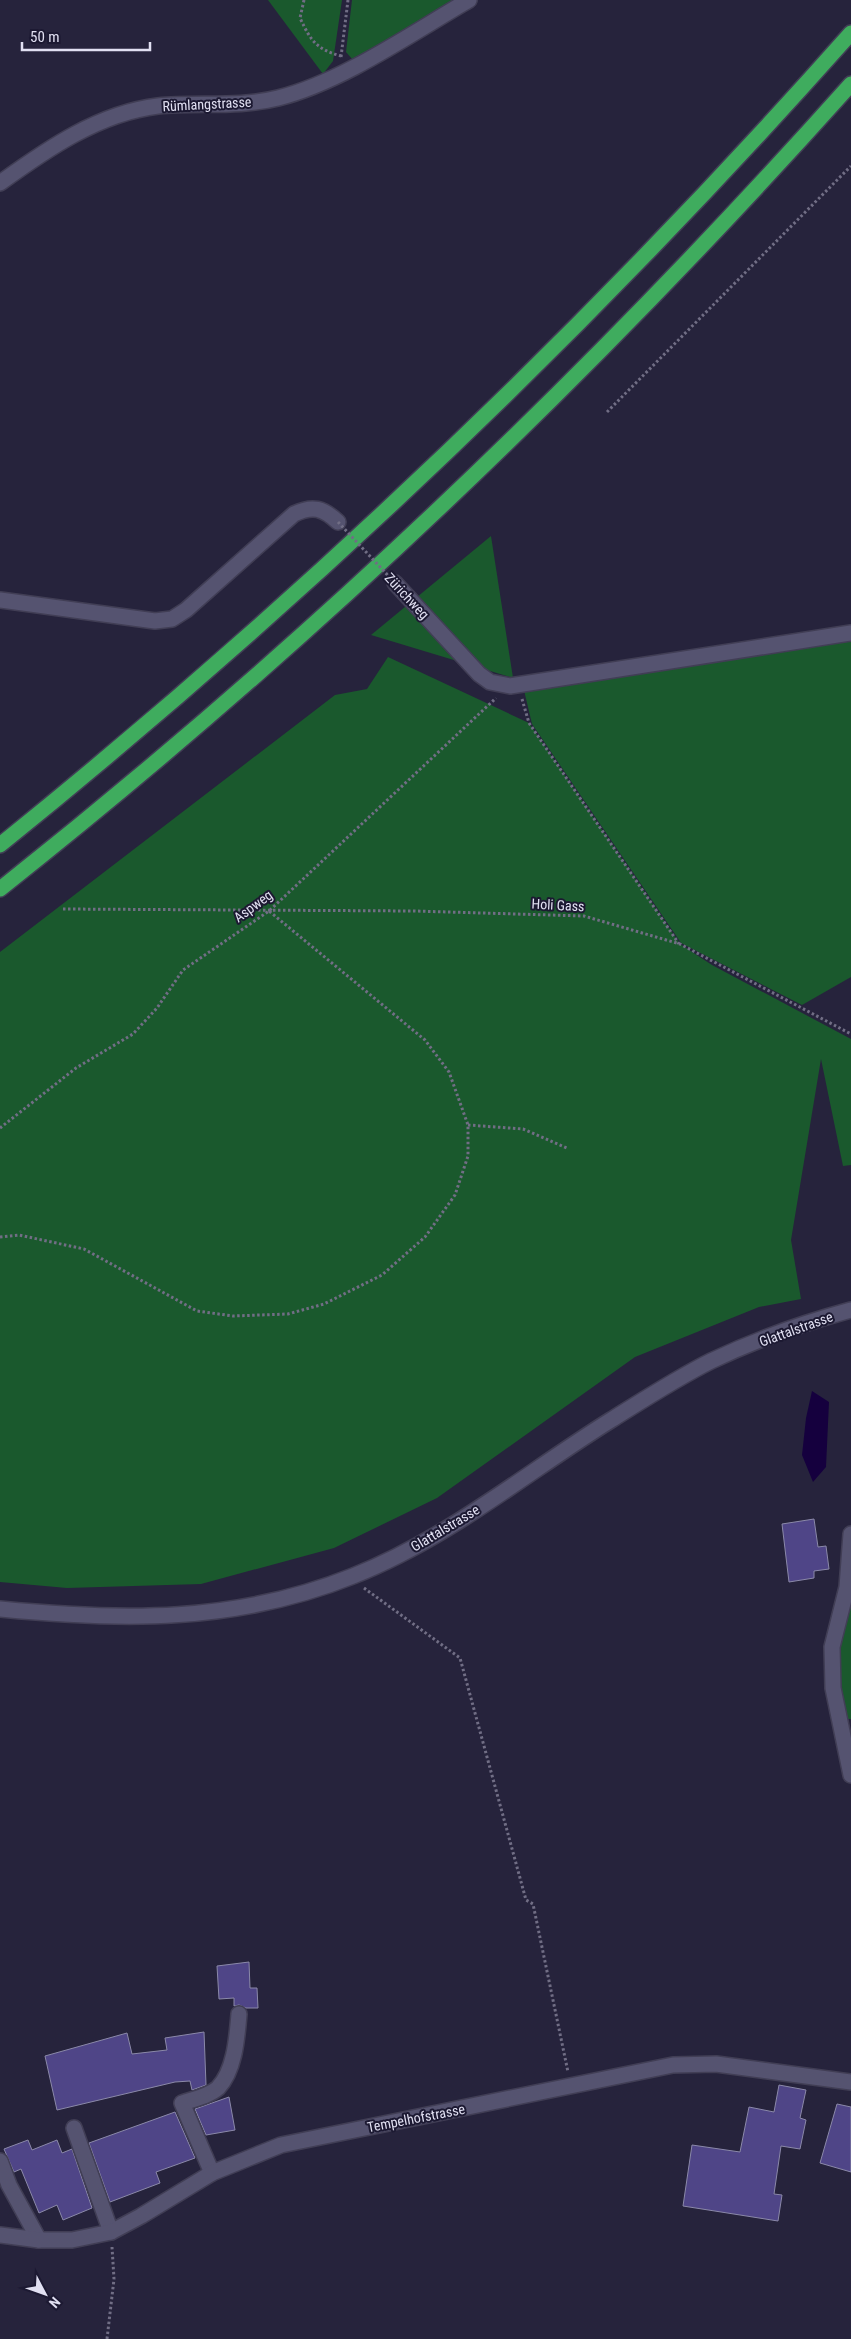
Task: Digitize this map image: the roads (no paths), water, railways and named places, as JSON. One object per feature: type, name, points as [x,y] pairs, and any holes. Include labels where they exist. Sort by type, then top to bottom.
[{"type":"highway","points":[[0,845],[222,659],[452,449],[677,224],[851,33]]},
{"type":"highway","points":[[0,889],[224,703],[436,511],[634,317],[851,84]]},
{"type":"street","name":"Rümlangstrasse","points":[[0,183],[68,138],[124,114],[157,106],[224,105],[278,98],[303,91],[344,72],[469,0]]},
{"type":"street","points":[[0,600],[156,621],[172,619],[186,610],[294,514],[306,508],[318,508],[327,512],[338,522]]},
{"type":"street","name":"Zürichweg","points":[[395,583],[479,674],[490,682],[514,685],[851,633]]},
{"type":"street","name":"Glattalstrasse","points":[[0,1610],[112,1618],[199,1615],[274,1602],[354,1576],[448,1528],[611,1420],[711,1361],[817,1319],[851,1310]]},
{"type":"street","points":[[851,1534],[847,1587],[832,1647],[833,1688],[851,1775]]},
{"type":"street","points":[[212,2173],[182,2103],[209,2094],[218,2088],[224,2080],[236,2043],[239,2014]]},
{"type":"street","name":"Tempelhofstrasse","points":[[0,2235],[39,2240],[72,2240],[111,2232],[212,2173],[281,2145],[673,2065],[716,2064],[851,2082]]},
{"type":"street","points":[[74,2128],[111,2232]]},
{"type":"street","points":[[0,2161],[9,2185],[39,2240]]}]
